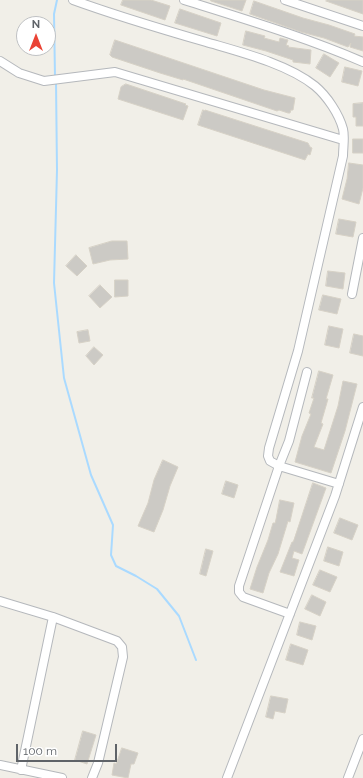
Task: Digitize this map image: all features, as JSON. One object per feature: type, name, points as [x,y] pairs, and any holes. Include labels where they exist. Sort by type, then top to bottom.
[{"type":"street","points":[[73,0],[114,15],[253,56],[299,75],[316,87],[328,99],[336,113],[343,129],[343,156],[298,351],[268,456],[270,461],[279,466],[339,484]]},
{"type":"street","points":[[184,0],[305,40],[363,62]]},
{"type":"street","points":[[285,0],[363,26]]},
{"type":"street","points":[[0,61],[19,73],[44,81],[115,72],[344,140]]},
{"type":"street","points":[[352,294],[363,238]]},
{"type":"street","points":[[290,614],[243,597],[238,592],[238,586],[289,441],[307,372]]},
{"type":"street","points":[[227,778],[339,484],[363,408]]},
{"type":"street","points":[[0,601],[53,617],[117,641],[122,647],[123,657],[98,763],[92,778]]},
{"type":"street","points":[[21,770],[53,617]]},
{"type":"street","points":[[348,778],[363,739]]},
{"type":"street","points":[[0,765],[62,778]]},
{"type":"building","points":[[123,0],[151,0],[170,6],[165,20],[121,5]]},
{"type":"building","points":[[211,0],[246,0],[242,11]]},
{"type":"building","points":[[363,0],[363,14],[326,1]]},
{"type":"building","points":[[254,1],[355,34],[354,36],[363,37],[363,51],[350,47],[351,43],[348,47],[250,14]]},
{"type":"building","points":[[180,9],[221,23],[217,36],[175,23]]},
{"type":"building","points":[[246,31],[265,36],[264,38],[279,42],[280,38],[288,40],[286,45],[289,46],[288,47],[311,50],[310,64],[293,62],[293,60],[243,45]]},
{"type":"building","points":[[115,40],[264,90],[295,98],[293,110],[291,110],[290,113],[279,110],[277,111],[112,57],[110,55]]},
{"type":"building","points":[[324,54],[339,63],[330,77],[316,68]]},
{"type":"building","points":[[345,67],[362,71],[358,86],[342,82]]},
{"type":"building","points":[[126,84],[186,104],[185,105],[188,106],[183,120],[118,99],[121,87]]},
{"type":"building","points":[[363,103],[363,126],[356,126],[356,117],[353,117],[353,104]]},
{"type":"building","points":[[203,110],[308,143],[312,148],[310,155],[308,154],[305,160],[198,125]]},
{"type":"building","points":[[353,139],[363,139],[363,153],[353,153]]},
{"type":"building","points":[[349,163],[363,165],[363,188],[359,204],[342,199]]},
{"type":"building","points":[[339,219],[356,222],[353,237],[336,234]]},
{"type":"building","points":[[112,241],[127,241],[128,259],[110,260],[93,264],[89,248]]},
{"type":"building","points":[[76,255],[87,266],[77,276],[66,266]]},
{"type":"building","points":[[328,271],[345,273],[343,289],[326,286]]},
{"type":"building","points":[[115,280],[128,280],[128,296],[115,297]]},
{"type":"building","points":[[100,285],[112,297],[100,308],[89,296]]},
{"type":"building","points":[[323,295],[341,299],[337,314],[319,310]]},
{"type":"building","points":[[329,326],[343,329],[339,348],[325,345]]},
{"type":"building","points":[[88,330],[90,341],[79,343],[77,332]]},
{"type":"building","points":[[354,334],[363,336],[363,356],[350,353]]},
{"type":"building","points":[[94,347],[103,355],[94,365],[86,356]]},
{"type":"building","points":[[319,371],[333,375],[321,423],[323,424],[314,447],[324,450],[338,406],[343,381],[357,384],[345,431],[331,473],[295,462],[302,436],[311,414],[309,413],[314,398],[312,398]]},
{"type":"building","points":[[163,460],[178,467],[154,532],[138,526],[148,503],[154,480]]},
{"type":"building","points":[[226,481],[238,485],[234,498],[222,494]]},
{"type":"building","points":[[313,483],[326,488],[302,554],[294,551],[292,558],[299,560],[294,576],[280,572],[293,542]]},
{"type":"building","points":[[280,500],[294,503],[290,522],[288,521],[278,554],[269,573],[263,593],[250,589],[273,523],[275,523]]},
{"type":"building","points":[[340,518],[358,525],[352,540],[334,533]]},
{"type":"building","points":[[328,547],[343,552],[339,566],[324,561]]},
{"type":"building","points":[[206,549],[213,551],[206,576],[200,574]]},
{"type":"building","points":[[320,570],[337,577],[330,592],[313,585]]},
{"type":"building","points":[[312,595],[326,602],[320,616],[305,609]]},
{"type":"building","points":[[300,622],[316,626],[312,640],[297,635]]},
{"type":"building","points":[[291,644],[308,650],[303,665],[286,660]]},
{"type":"building","points":[[271,696],[288,699],[285,713],[275,711],[273,719],[266,717]]},
{"type":"building","points":[[83,731],[96,735],[87,764],[75,760]]},
{"type":"building","points":[[122,748],[138,753],[134,764],[131,764],[128,778],[112,775],[114,763],[116,764]]},
{"type":"waterway","points":[[55,77],[54,14],[57,0]]},
{"type":"waterway","points":[[56,82],[57,170],[54,283],[64,378],[91,475],[113,525],[111,555],[116,566],[157,589],[179,616],[196,660]]}]
